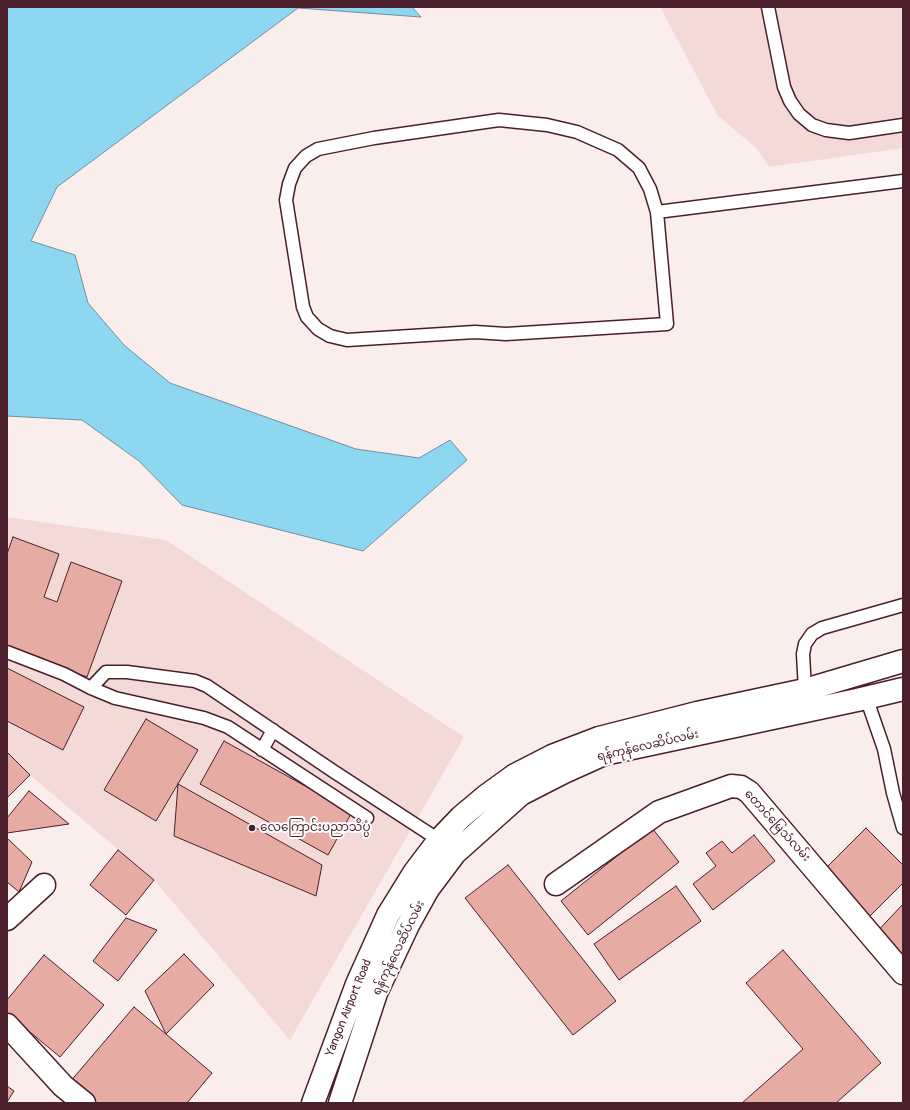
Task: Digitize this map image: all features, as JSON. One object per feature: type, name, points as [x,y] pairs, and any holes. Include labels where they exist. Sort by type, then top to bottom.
[{"type":"main road","name":"ရန်ကုန်လေဆိပ်လမ်း","points":[[388,915],[414,873],[439,840],[461,817],[486,796],[516,775],[552,756],[599,738],[697,713],[805,690],[903,661]]},
{"type":"main road","name":"ရန်ကုန်လေဆိပ်လမ်း","points":[[340,1103],[376,993],[408,925],[428,889],[455,853],[521,794],[604,754],[857,700],[903,688]]},
{"type":"main road","name":"တောင်မြေသံလမ်း","points":[[556,884],[659,812],[731,786],[742,787],[749,792],[903,973]]},
{"type":"main road","points":[[7,919],[44,885]]},
{"type":"main road","name":"Yangon Airport Road","points":[[313,1103],[357,984],[388,915]]},
{"type":"main road","points":[[7,1024],[63,1086],[84,1103]]},
{"type":"lane","points":[[768,7],[784,87],[790,101],[799,114],[812,125],[826,130],[849,133],[903,125]]},
{"type":"lane","points":[[499,120],[547,125],[577,132],[618,150],[639,168],[650,189],[657,212],[667,324],[346,340],[330,336],[318,329],[307,317],[303,307],[286,200],[289,184],[295,168],[306,156],[318,150],[374,138],[499,120]]},
{"type":"lane","points":[[657,212],[903,181]]},
{"type":"lane","points":[[805,690],[803,654],[805,644],[812,634],[822,628],[903,605]]},
{"type":"lane","points":[[7,652],[64,674],[115,698],[204,718],[228,727],[367,818]]},
{"type":"lane","points":[[91,688],[106,672],[127,672],[195,681],[207,686],[439,840]]},
{"type":"lane","points":[[866,697],[884,749],[893,793],[903,828]]},
{"type":"lane","points":[[262,750],[273,730]]},
{"type":"lane","points":[[325,791],[333,771]]},
{"type":"shaded area","points":[[660,7],[903,7],[903,148],[769,167],[756,148],[718,116]]},
{"type":"shaded area","name":"လေကြောင်းပညာသိပ္ပံ","points":[[7,517],[166,540],[464,737],[290,1040],[154,880],[30,775],[7,752]]},
{"type":"water","points":[[7,7],[412,7],[421,17],[298,8],[57,187],[31,241],[75,255],[88,303],[124,345],[170,383],[356,449],[419,458],[450,440],[467,460],[363,551],[182,505],[139,461],[82,420],[7,416]]},
{"type":"building","points":[[13,537],[59,554],[44,597],[57,602],[71,562],[122,581],[87,677],[7,648],[7,554]]},
{"type":"building","points":[[7,668],[84,707],[63,750],[7,721]]},
{"type":"building","points":[[146,719],[198,750],[156,821],[104,790]]},
{"type":"building","points":[[224,741],[352,812],[328,855],[200,784]]},
{"type":"building","points":[[7,752],[30,775],[7,798]]},
{"type":"building","points":[[178,784],[322,865],[316,896],[174,836]]},
{"type":"building","points":[[29,791],[69,824],[7,833],[7,818]]},
{"type":"building","points":[[652,828],[679,862],[588,935],[561,901]]},
{"type":"building","points":[[866,828],[903,865],[903,883],[869,917],[823,871]]},
{"type":"building","points":[[754,835],[775,861],[713,910],[693,884],[716,866],[706,853],[722,841],[732,853]]},
{"type":"building","points":[[7,838],[32,862],[19,892],[7,882]]},
{"type":"building","points":[[118,850],[154,880],[126,915],[90,885]]},
{"type":"building","points":[[508,865],[616,1001],[573,1035],[465,898]]},
{"type":"building","points":[[676,886],[701,921],[619,980],[594,944]]},
{"type":"building","points":[[903,904],[903,961],[875,934]]},
{"type":"building","points":[[126,918],[157,930],[118,981],[93,961]]},
{"type":"building","points":[[783,950],[881,1063],[836,1103],[742,1103],[803,1049],[746,983]]},
{"type":"building","points":[[184,954],[214,985],[166,1034],[145,991]]},
{"type":"building","points":[[44,955],[104,1005],[60,1057],[7,1013],[7,1000]]},
{"type":"building","points":[[134,1007],[212,1073],[187,1103],[92,1103],[69,1083]]},
{"type":"building","points":[[7,1086],[14,1091],[7,1102]]},
{"type":"place","name":"လေကြောင်းပညာသိပ္ပံ","points":[[252,828]]}]
